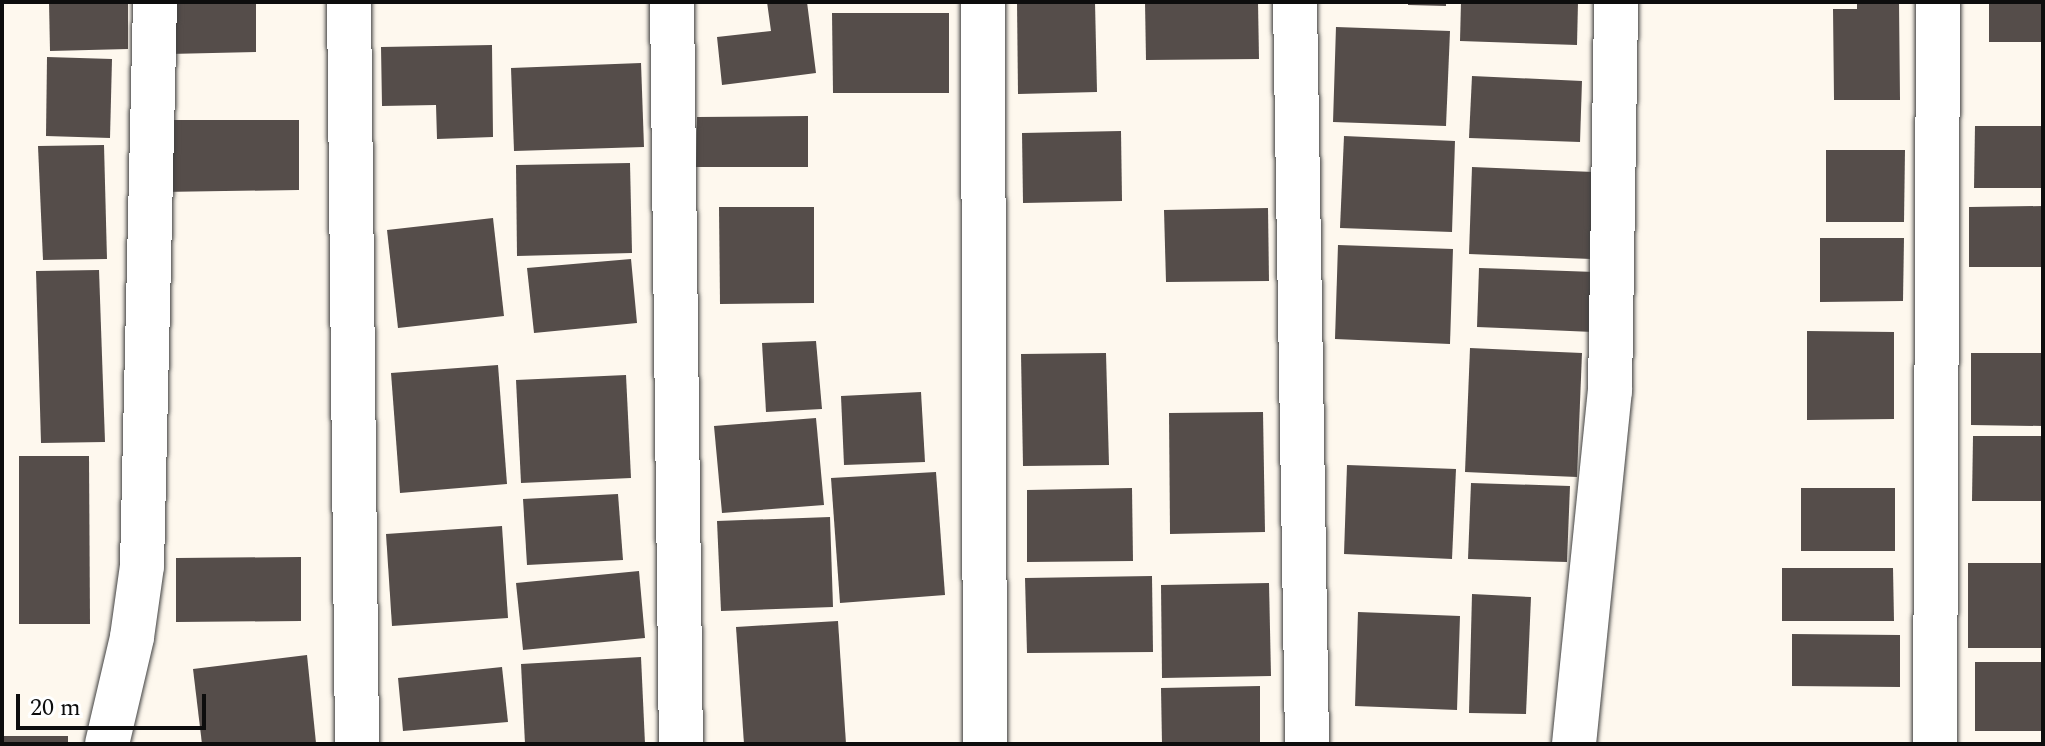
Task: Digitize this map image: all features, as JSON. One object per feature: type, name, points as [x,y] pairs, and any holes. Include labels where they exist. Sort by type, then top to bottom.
[{"type":"street","points":[[107,744],[132,637],[142,566],[155,2]]},
{"type":"street","points":[[349,2],[357,744]]},
{"type":"street","points":[[672,2],[681,744]]},
{"type":"street","points":[[983,2],[985,744]]},
{"type":"street","points":[[1295,2],[1307,744]]},
{"type":"street","points":[[1574,744],[1610,391],[1616,2]]},
{"type":"street","points":[[1935,744],[1938,2]]},
{"type":"building","points":[[49,2],[128,2],[128,49],[50,51]]},
{"type":"building","points":[[168,2],[256,2],[256,52],[169,54]]},
{"type":"building","points":[[767,2],[807,2],[816,73],[722,85],[717,37],[771,31]]},
{"type":"building","points":[[1017,2],[1095,2],[1097,92],[1018,94]]},
{"type":"building","points":[[1145,2],[1258,2],[1259,59],[1146,60]]},
{"type":"building","points":[[1408,2],[1446,2],[1446,6],[1408,5]]},
{"type":"building","points":[[1461,2],[1578,2],[1577,45],[1460,41]]},
{"type":"building","points":[[1857,2],[1899,2],[1900,100],[1834,100],[1833,9],[1857,9]]},
{"type":"building","points":[[1989,2],[2043,2],[2043,42],[1989,42]]},
{"type":"building","points":[[832,13],[949,13],[949,93],[833,93]]},
{"type":"building","points":[[1336,27],[1450,31],[1446,126],[1333,122]]},
{"type":"building","points":[[492,45],[493,137],[437,139],[436,105],[382,106],[381,47]]},
{"type":"building","points":[[47,57],[112,59],[110,138],[46,136]]},
{"type":"building","points":[[641,63],[644,147],[514,151],[511,68]]},
{"type":"building","points":[[1472,76],[1582,81],[1580,142],[1469,138]]},
{"type":"building","points":[[808,116],[808,167],[696,167],[697,117]]},
{"type":"building","points":[[160,120],[299,120],[299,190],[161,192]]},
{"type":"building","points":[[1975,126],[2043,126],[2043,188],[1974,188]]},
{"type":"building","points":[[1121,131],[1122,201],[1023,203],[1022,133]]},
{"type":"building","points":[[1344,136],[1455,141],[1452,232],[1340,228]]},
{"type":"building","points":[[104,145],[107,259],[43,260],[38,146]]},
{"type":"building","points":[[1826,150],[1905,150],[1904,222],[1826,222]]},
{"type":"building","points":[[630,163],[632,253],[517,256],[516,165]]},
{"type":"building","points":[[1472,167],[1594,172],[1591,259],[1469,254]]},
{"type":"building","points":[[2043,206],[2043,267],[1969,267],[1969,207]]},
{"type":"building","points":[[719,207],[814,207],[814,303],[720,304]]},
{"type":"building","points":[[1268,208],[1269,281],[1166,282],[1164,210]]},
{"type":"building","points":[[493,218],[504,316],[398,328],[387,230]]},
{"type":"building","points":[[1820,238],[1904,238],[1903,301],[1820,302]]},
{"type":"building","points":[[1338,245],[1453,249],[1450,344],[1335,339]]},
{"type":"building","points":[[631,259],[637,323],[534,333],[527,268]]},
{"type":"building","points":[[1479,268],[1595,272],[1593,332],[1477,327]]},
{"type":"building","points":[[99,270],[105,442],[41,443],[36,271]]},
{"type":"building","points":[[1807,331],[1894,332],[1894,419],[1807,420]]},
{"type":"building","points":[[816,341],[822,409],[766,412],[762,343]]},
{"type":"building","points":[[1470,348],[1582,353],[1577,477],[1465,472]]},
{"type":"building","points":[[1106,353],[1109,465],[1023,466],[1021,354]]},
{"type":"building","points":[[1971,353],[2043,353],[2043,426],[1971,425]]},
{"type":"building","points":[[498,365],[507,484],[400,493],[391,373]]},
{"type":"building","points":[[626,375],[631,478],[521,483],[516,380]]},
{"type":"building","points":[[921,392],[925,462],[844,465],[841,396]]},
{"type":"building","points":[[1263,412],[1265,532],[1170,534],[1169,413]]},
{"type":"building","points":[[816,418],[824,505],[722,513],[714,426]]},
{"type":"building","points":[[1973,436],[2043,436],[2043,501],[1972,501]]},
{"type":"building","points":[[19,456],[89,456],[90,624],[19,624]]},
{"type":"building","points":[[1347,465],[1456,469],[1452,559],[1344,554]]},
{"type":"building","points":[[936,472],[945,595],[840,603],[831,478]]},
{"type":"building","points":[[1471,483],[1570,486],[1567,562],[1468,559]]},
{"type":"building","points":[[1132,488],[1133,561],[1027,562],[1027,490]]},
{"type":"building","points":[[1801,488],[1895,488],[1895,551],[1801,551]]},
{"type":"building","points":[[618,494],[623,560],[527,565],[523,499]]},
{"type":"building","points":[[830,517],[833,607],[721,611],[717,521]]},
{"type":"building","points":[[502,526],[508,618],[392,626],[386,534]]},
{"type":"building","points":[[301,557],[301,621],[176,622],[176,558]]},
{"type":"building","points":[[1968,563],[2043,563],[2043,648],[1968,648]]},
{"type":"building","points":[[1782,568],[1893,568],[1894,621],[1782,621]]},
{"type":"building","points":[[639,571],[645,638],[523,650],[516,583]]},
{"type":"building","points":[[1152,576],[1153,652],[1027,653],[1025,578]]},
{"type":"building","points":[[1269,583],[1271,676],[1162,678],[1161,585]]},
{"type":"building","points":[[1472,594],[1531,597],[1526,714],[1469,713]]},
{"type":"building","points":[[1358,612],[1460,616],[1457,710],[1355,706]]},
{"type":"building","points":[[838,621],[846,744],[744,744],[736,627]]},
{"type":"building","points":[[1792,634],[1900,635],[1900,687],[1792,686]]},
{"type":"building","points":[[307,655],[316,743],[202,744],[193,669]]},
{"type":"building","points":[[641,657],[645,744],[525,744],[521,664]]},
{"type":"building","points":[[1975,662],[2043,662],[2043,731],[1975,731]]},
{"type":"building","points":[[502,667],[508,722],[403,731],[398,678]]},
{"type":"building","points":[[1260,686],[1260,744],[1162,744],[1161,688]]},
{"type":"building","points":[[2,736],[68,736],[68,744],[2,744]]}]
